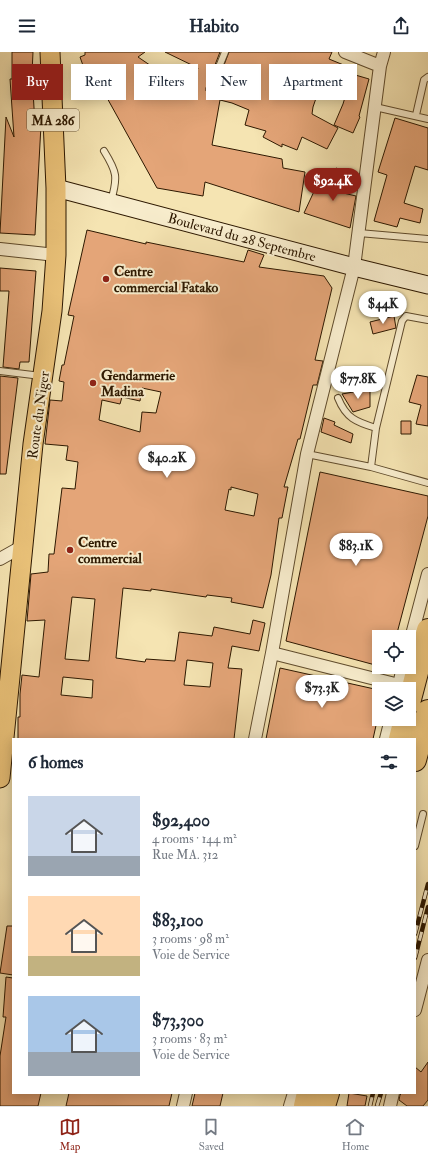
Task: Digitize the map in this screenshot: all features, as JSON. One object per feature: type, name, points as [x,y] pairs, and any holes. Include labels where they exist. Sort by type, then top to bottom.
[{"type":"highway","points":[[406,682],[428,630]]},
{"type":"highway","points":[[416,756],[428,711]]},
{"type":"highway","points":[[400,738],[403,726]]},
{"type":"highway","points":[[305,1106],[308,1094]]},
{"type":"highway","points":[[324,1106],[328,1094]]},
{"type":"main road","name":"Route du Niger","points":[[0,778],[33,444],[52,311],[56,255],[56,188],[50,52]]},
{"type":"main road","name":"Boulevard du 28 Septembre","points":[[56,188],[354,267],[428,285]]},
{"type":"street","points":[[345,52],[380,66]]},
{"type":"street","points":[[255,738],[272,653],[306,454],[354,267],[380,66],[384,52]]},
{"type":"street","points":[[0,249],[56,255]]},
{"type":"street","points":[[0,559],[23,546]]},
{"type":"street","points":[[413,630],[428,574]]},
{"type":"street","points":[[272,653],[372,683]]},
{"type":"street","points":[[386,738],[389,726]]},
{"type":"street","points":[[416,1006],[428,960]]},
{"type":"street","points":[[183,1106],[186,1094]]},
{"type":"street","points":[[290,1106],[294,1094]]},
{"type":"street","points":[[390,1106],[393,1094]]},
{"type":"lane","points":[[220,64],[225,52]]},
{"type":"lane","points":[[416,115],[424,80],[428,77]]},
{"type":"lane","points":[[375,107],[416,115],[428,119]]},
{"type":"lane","points":[[104,151],[113,167],[116,183],[110,202]]},
{"type":"lane","points":[[359,233],[428,239]]},
{"type":"lane","points":[[371,467],[376,428],[402,321],[406,316],[428,320]]},
{"type":"lane","points":[[0,371],[43,376]]},
{"type":"lane","points":[[338,398],[341,406],[349,417],[376,428]]},
{"type":"lane","points":[[306,454],[371,467],[428,483]]},
{"type":"lane","points":[[416,842],[423,814]]},
{"type":"building","points":[[12,52],[33,52],[32,64],[12,64]]},
{"type":"building","points":[[85,52],[145,52],[138,57],[148,64],[134,64],[134,100],[198,100],[198,64],[190,64],[165,52],[220,52],[215,64],[206,64],[206,100],[220,100],[212,145],[282,159],[283,168],[305,172],[299,212],[205,182],[203,196],[157,188],[108,100],[126,100],[126,64],[82,64],[80,57],[85,55]]},
{"type":"building","points":[[229,52],[332,52],[329,59],[341,64],[269,64],[269,100],[315,100],[312,114],[338,128],[327,149],[302,137],[297,150],[282,144],[282,147],[263,137],[266,131],[245,125],[249,110],[220,100],[261,100],[261,64],[224,64]]},
{"type":"building","points":[[357,75],[369,79],[359,116],[360,117],[353,133],[334,125],[344,100],[357,100]]},
{"type":"building","points":[[10,79],[12,79],[12,100],[34,100],[35,125],[41,125],[35,235],[0,233],[6,117],[14,137]]},
{"type":"building","points":[[395,118],[428,128],[428,170],[415,166],[404,203],[423,209],[420,223],[400,218],[397,227],[374,221],[387,175],[378,172]]},
{"type":"building","points":[[336,168],[347,172],[339,192],[356,196],[350,228],[304,213],[317,185],[328,188]]},
{"type":"building","points":[[87,230],[146,244],[146,242],[244,262],[248,250],[264,255],[259,267],[324,276],[332,288],[315,360],[323,361],[317,385],[313,385],[300,439],[298,439],[284,487],[288,487],[282,518],[279,518],[271,575],[263,608],[231,602],[232,598],[207,595],[206,597],[151,589],[151,591],[123,588],[116,658],[145,662],[146,659],[175,661],[179,632],[212,636],[214,627],[250,634],[253,620],[265,623],[259,651],[232,646],[228,668],[242,669],[234,738],[18,738],[18,717],[20,717],[22,675],[39,677],[45,620],[27,621],[31,574],[48,572],[49,554],[54,554],[62,488],[75,489],[78,462],[66,460],[68,446],[45,444],[50,400],[62,401],[64,382],[59,381],[62,365],[64,365],[74,316],[68,315]],"holes":[[[142,388],[161,392],[156,413],[142,412],[140,432],[99,420],[102,400],[120,404],[122,397],[140,401]],[[231,487],[258,494],[254,516],[225,510],[229,489],[231,490]],[[72,597],[95,599],[89,661],[65,659]],[[187,660],[213,663],[210,687],[184,685]],[[63,677],[93,680],[92,698],[61,695]]]},
{"type":"building","points":[[0,268],[36,271],[29,362],[20,362],[19,369],[3,367],[9,291],[0,291]]},
{"type":"building","points":[[394,316],[396,328],[373,334],[370,322]]},
{"type":"building","points":[[417,375],[428,377],[428,426],[416,424],[421,405],[409,402]]},
{"type":"building","points":[[0,376],[18,378],[6,474],[0,474]]},
{"type":"building","points":[[370,389],[370,407],[353,412],[342,394]]},
{"type":"building","points":[[324,418],[335,422],[334,425],[353,434],[351,443],[321,432]]},
{"type":"building","points":[[401,421],[411,421],[411,434],[401,434]]},
{"type":"building","points":[[320,472],[428,496],[428,516],[398,630],[372,630],[372,664],[286,641]]},
{"type":"building","points":[[280,668],[372,688],[372,726],[376,726],[373,738],[266,738]]},
{"type":"building","points":[[7,926],[12,926],[12,975],[0,973]]},
{"type":"building","points":[[6,977],[12,978],[12,1094],[41,1094],[38,1106],[0,1106],[0,1056],[6,1017],[3,1017]]},
{"type":"building","points":[[428,1062],[428,1100],[423,1106],[407,1106],[399,1100],[400,1095],[416,1094],[416,1068],[421,1072]]},
{"type":"building","points":[[69,1094],[172,1094],[169,1106],[66,1106]]},
{"type":"building","points":[[195,1094],[223,1094],[220,1106],[192,1106]]},
{"type":"building","points":[[349,1094],[367,1096],[365,1106],[347,1106]]},
{"type":"railway","points":[[416,930],[428,884]]},
{"type":"railway","points":[[416,954],[428,907]]},
{"type":"railway","points":[[370,1106],[373,1094]]},
{"type":"railway","points":[[377,1106],[381,1094]]},
{"type":"place","name":"Centre commercial Fatako","points":[[106,279]]},
{"type":"place","name":"Gendarmerie Madina","points":[[93,383]]},
{"type":"place","name":"Centre commercial","points":[[70,550]]}]
